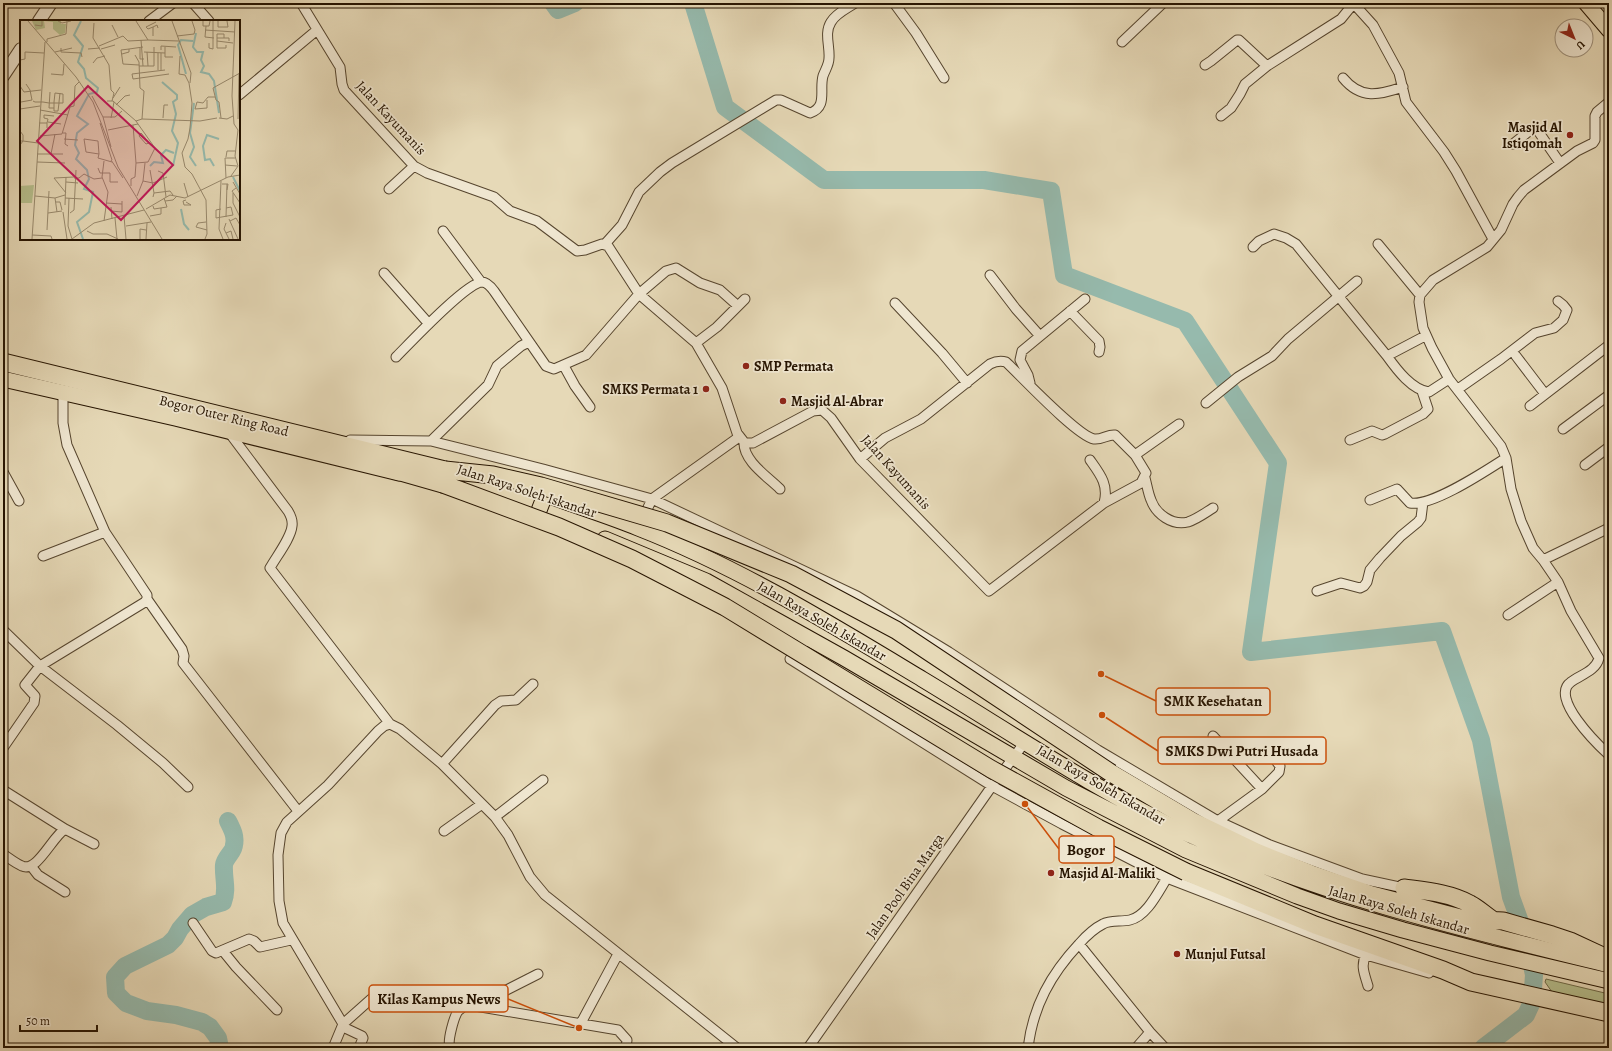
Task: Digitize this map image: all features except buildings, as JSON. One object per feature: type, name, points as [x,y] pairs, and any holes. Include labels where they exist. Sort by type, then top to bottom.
[{"type":"highway","name":"Bogor Outer Ring Road","points":[[3,362],[444,477]]},
{"type":"highway","name":"Bogor Outer Ring Road","points":[[3,374],[444,477]]},
{"type":"highway","points":[[444,477],[494,475],[541,486],[667,523],[791,574],[896,630],[1111,773],[1194,822],[1256,852],[1311,874],[1372,895],[1464,919],[1498,921],[1552,935],[1609,958]]},
{"type":"highway","points":[[444,477],[618,552],[725,607],[991,769],[1098,828],[1186,872],[1315,926],[1443,970],[1473,982],[1609,1013]]},
{"type":"highway","points":[[1404,888],[1434,892],[1452,897],[1469,903],[1498,921]]},
{"type":"main road","points":[[1586,3],[1609,30]]},
{"type":"main road","name":"Jalan Raya Soleh Iskandar","points":[[3,355],[423,459],[545,494],[638,528],[710,559],[779,596],[920,677],[1077,774],[1190,835],[1303,881],[1408,915],[1609,965]]},
{"type":"main road","name":"Jalan Raya Soleh Iskandar","points":[[3,379],[228,431],[480,494],[538,512],[622,545],[706,581],[870,672],[1066,788],[1186,850],[1246,876],[1339,911],[1490,953],[1609,981]]},
{"type":"main road","points":[[538,512],[545,494]]},
{"type":"street","points":[[40,20],[51,3]]},
{"type":"street","points":[[150,20],[173,3]]},
{"type":"street","points":[[193,3],[208,20]]},
{"type":"street","name":"Jalan Kayumanis","points":[[302,3],[340,67],[344,90],[414,166],[427,173],[494,197],[510,211],[537,221],[577,251],[581,251],[598,244],[605,244]]},
{"type":"street","points":[[780,489],[750,458],[744,449],[742,439],[735,428],[722,388],[696,343],[639,294],[611,250],[605,244],[622,224],[639,192],[646,183],[672,163],[776,100],[810,113],[816,111],[819,107],[822,96],[823,76],[830,58],[827,35],[830,23],[835,17],[855,3]]},
{"type":"street","points":[[894,3],[916,33],[944,78]]},
{"type":"street","points":[[1122,42],[1163,3]]},
{"type":"street","points":[[1221,116],[1231,108],[1245,84],[1267,66],[1340,19],[1354,3],[1373,25],[1399,73],[1406,102],[1452,165],[1493,239]]},
{"type":"street","points":[[240,94],[317,30]]},
{"type":"street","points":[[1205,64],[1239,40],[1267,66]]},
{"type":"street","points":[[3,76],[7,63],[20,50]]},
{"type":"street","points":[[1343,78],[1356,89],[1370,94],[1384,93],[1403,87]]},
{"type":"street","points":[[1420,295],[1433,280],[1448,269],[1487,247],[1501,230],[1518,196],[1560,163],[1577,151],[1593,143],[1595,140],[1595,116],[1597,112],[1609,102]]},
{"type":"street","points":[[1513,144],[1528,132],[1535,129],[1538,131],[1560,163]]},
{"type":"street","points":[[389,189],[414,166]]},
{"type":"street","points":[[442,231],[481,282],[486,283],[494,291],[546,366],[554,369],[564,366],[586,355],[639,294],[666,271],[676,268],[700,284],[720,290],[738,306]]},
{"type":"street","points":[[1253,247],[1259,241],[1274,234],[1286,238],[1296,244],[1407,379],[1422,391],[1428,406],[1423,414],[1385,434],[1382,435],[1372,431],[1350,440]]},
{"type":"street","points":[[1378,244],[1420,295],[1420,312],[1425,336],[1449,379],[1501,446],[1506,458],[1511,489],[1521,521],[1533,548],[1558,582],[1571,611],[1598,658],[1598,662],[1590,670],[1566,687],[1565,696],[1569,707],[1588,733],[1609,755]]},
{"type":"street","points":[[384,273],[429,324]]},
{"type":"street","points":[[990,275],[1016,309],[1040,336]]},
{"type":"street","points":[[1206,403],[1238,377],[1272,356],[1288,339],[1356,281]]},
{"type":"street","points":[[396,357],[429,324],[468,289],[481,282]]},
{"type":"street","points":[[696,343],[717,327],[745,299]]},
{"type":"street","points":[[1030,385],[1028,375],[1020,360],[1022,351],[1085,299]]},
{"type":"street","points":[[1458,389],[1535,333],[1550,330],[1558,324],[1565,316],[1567,310],[1558,301]]},
{"type":"street","points":[[895,303],[967,383]]},
{"type":"street","points":[[1070,311],[1099,341],[1099,352]]},
{"type":"street","points":[[1388,356],[1425,336]]},
{"type":"street","points":[[431,441],[488,385],[497,366],[521,346],[529,342]]},
{"type":"street","points":[[1530,406],[1609,345]]},
{"type":"street","points":[[1516,356],[1545,394]]},
{"type":"street","points":[[860,459],[885,438],[921,419],[990,364],[1002,361],[1006,362],[1068,423],[1089,437],[1100,439],[1110,434],[1115,435],[1135,455],[1146,473],[1145,478],[1151,500],[1156,509],[1166,518],[1182,522],[1189,521],[1213,508]]},
{"type":"street","points":[[564,366],[575,386],[590,407]]},
{"type":"street","points":[[1422,391],[1429,392],[1449,379]]},
{"type":"street","points":[[63,394],[62,423],[65,440],[105,532],[147,595],[147,599],[182,649],[184,656],[183,663],[298,811]]},
{"type":"street","points":[[1563,429],[1609,395]]},
{"type":"street","name":"Jalan Kayumanis","points":[[742,439],[748,443],[753,443],[812,411],[822,410],[831,418],[860,459],[989,591],[1104,503]]},
{"type":"street","points":[[1135,455],[1179,424]]},
{"type":"street","points":[[228,431],[292,517],[293,524],[291,531],[270,568],[390,724],[400,729],[442,764],[495,817],[508,835],[530,877],[554,903],[737,1048]]},
{"type":"street","points":[[638,528],[652,500],[742,439]]},
{"type":"street","points":[[350,440],[431,441],[543,469],[652,500],[857,596],[949,652],[1098,750],[1218,821],[1270,845],[1362,879],[1404,888]]},
{"type":"street","points":[[1585,465],[1609,447]]},
{"type":"street","points":[[1370,500],[1397,489],[1410,503],[1423,502],[1480,475],[1506,458]]},
{"type":"street","points":[[1090,460],[1103,480],[1106,494],[1104,503]]},
{"type":"street","points":[[3,472],[19,500]]},
{"type":"street","points":[[1104,503],[1141,483],[1145,478]]},
{"type":"street","points":[[1317,592],[1341,584],[1360,588],[1364,586],[1367,582],[1370,570],[1380,558],[1421,518],[1423,502]]},
{"type":"street","points":[[1543,560],[1609,528]]},
{"type":"street","points":[[43,556],[105,532]]},
{"type":"street","points":[[1508,615],[1558,582]]},
{"type":"street","points":[[3,748],[34,702],[35,696],[25,685],[40,666],[145,602],[147,599]]},
{"type":"street","points":[[3,630],[40,666],[117,725],[188,786]]},
{"type":"street","points":[[808,638],[790,659],[992,786],[1062,824],[1167,878],[1366,955],[1430,974],[1473,982]]},
{"type":"street","points":[[442,764],[495,705],[501,701],[516,700],[533,684]]},
{"type":"street","points":[[359,1048],[363,1038],[362,1036],[343,1026],[282,923],[279,901],[279,844],[283,827],[298,811],[328,785],[378,731],[384,726],[390,724]]},
{"type":"street","points":[[1213,736],[1262,788]]},
{"type":"street","name":"Jalan Pool Bina Marga","points":[[808,1048],[992,786],[1025,742]]},
{"type":"street","points":[[1218,821],[1262,788],[1279,772],[1280,766],[1266,748]]},
{"type":"street","points":[[495,817],[543,780]]},
{"type":"street","points":[[3,790],[65,829],[94,844]]},
{"type":"street","points":[[444,831],[482,804]]},
{"type":"street","points":[[3,854],[22,866],[31,866],[38,860],[58,833],[65,829]]},
{"type":"street","points":[[31,866],[38,875],[65,892]]},
{"type":"street","points":[[1028,1048],[1032,1020],[1045,991],[1067,958],[1087,936],[1104,923],[1131,920],[1144,912],[1167,878]]},
{"type":"street","points":[[193,923],[213,952],[216,953],[250,939],[260,947],[291,940]]},
{"type":"street","points":[[1079,944],[1150,1032],[1165,1048]]},
{"type":"street","points":[[223,950],[236,968],[276,1010]]},
{"type":"street","points":[[582,1023],[618,954]]},
{"type":"street","points":[[1366,955],[1362,962],[1362,966],[1368,986]]},
{"type":"street","points":[[477,1005],[538,974]]},
{"type":"street","points":[[333,1048],[343,1026],[371,999]]},
{"type":"street","points":[[450,1048],[448,1044],[455,1016],[464,1006],[469,1004],[618,1030],[627,1040],[626,1048]]},
{"type":"street","points":[[1136,1048],[1150,1032]]},
{"type":"green space","points":[[1546,979],[1609,994],[1609,1005],[1552,992],[1545,982]]},
{"type":"waterway","points":[[553,3],[558,10],[575,3]]},
{"type":"waterway","points":[[693,3],[725,107],[824,180],[984,180],[1051,191],[1064,275],[1185,321],[1278,463],[1251,652],[1442,631],[1481,740],[1511,897],[1527,941],[1534,975],[1532,1002],[1526,1015],[1483,1048]]},
{"type":"waterway","points":[[220,1048],[218,1038],[210,1027],[202,1022],[176,1015],[147,1011],[126,1003],[116,993],[115,977],[125,966],[168,945],[192,915],[206,907],[223,902],[225,888],[224,865],[226,859],[234,848],[233,833],[228,821]]},
{"type":"place","name":"Masjid Al Istiqomah","points":[[1570,135]]},
{"type":"place","name":"SMP Permata","points":[[746,366]]},
{"type":"place","name":"SMKS Permata 1","points":[[706,389]]},
{"type":"place","name":"Masjid Al-Abrar","points":[[783,401]]},
{"type":"place","name":"SMK Kesehatan","points":[[1101,674]]},
{"type":"place","name":"SMKS Dwi Putri Husada","points":[[1102,715]]},
{"type":"place","name":"Bogor","points":[[1025,804]]},
{"type":"place","name":"Masjid Al-Maliki","points":[[1051,873]]},
{"type":"place","name":"Munjul Futsal","points":[[1177,954]]},
{"type":"place","name":"Kilas Kampus News","points":[[579,1028]]}]
